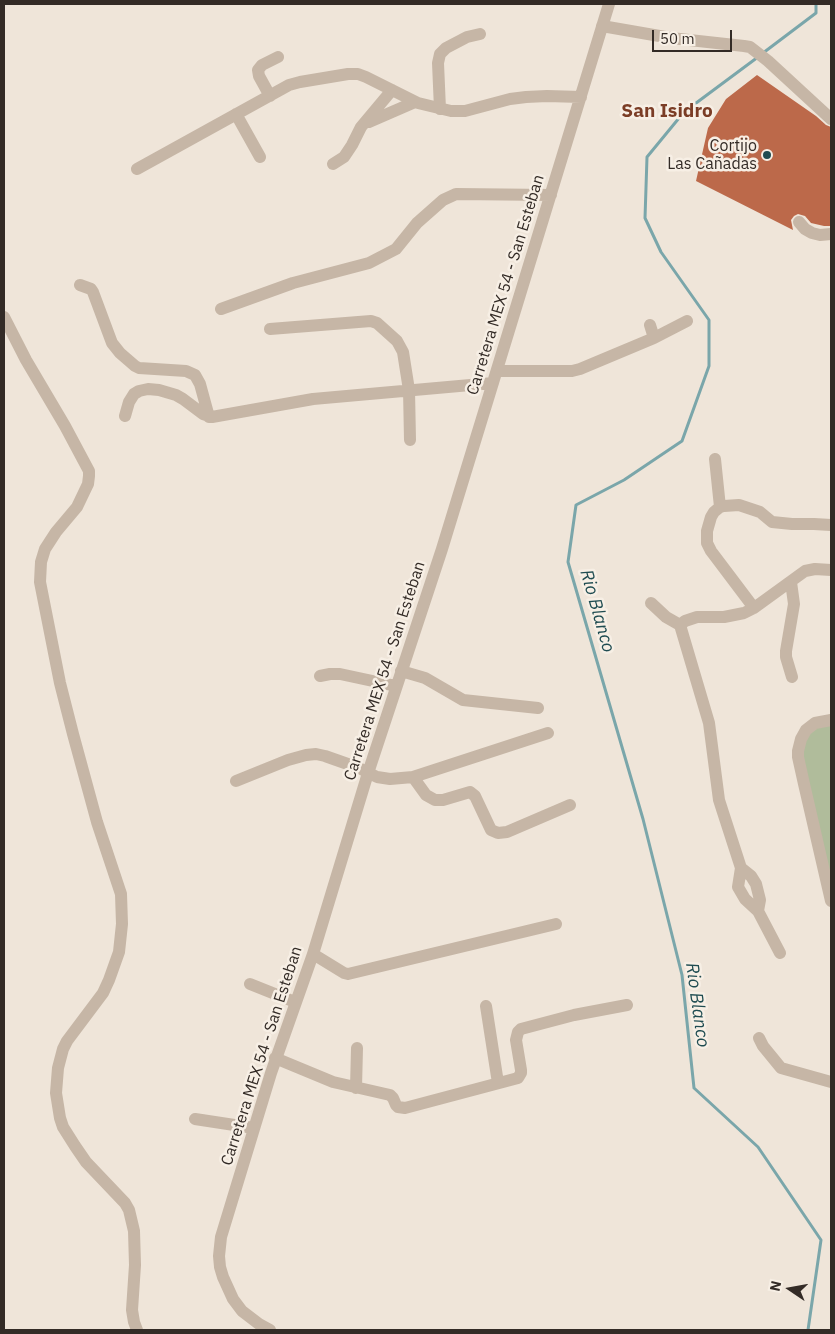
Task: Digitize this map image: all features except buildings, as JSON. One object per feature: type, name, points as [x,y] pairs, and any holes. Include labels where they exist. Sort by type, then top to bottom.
[{"type":"street","name":"Carretera MEX 54 - San Esteban","points":[[270,1330],[238,1307],[233,1299],[224,1278],[219,1256],[224,1225],[275,1058],[312,954],[396,686],[439,558],[609,4]]},
{"type":"street","points":[[602,26],[671,38],[744,46],[754,49],[831,119]]},
{"type":"street","points":[[440,109],[438,63],[440,54],[446,48],[467,37],[480,34]]},
{"type":"street","points":[[270,96],[259,76],[258,70],[262,65],[278,57]]},
{"type":"street","points":[[137,169],[294,84],[348,74],[363,76],[415,102],[451,111],[465,110],[526,97],[581,97]]},
{"type":"street","points":[[333,164],[344,158],[361,127],[392,90]]},
{"type":"street","points":[[364,124],[415,102]]},
{"type":"street","points":[[236,114],[260,157]]},
{"type":"street","points":[[221,309],[293,283],[369,263],[396,249],[417,223],[443,200],[456,194],[551,195]]},
{"type":"street","points":[[799,222],[812,232],[820,235],[831,234]]},
{"type":"street","points":[[80,285],[93,292],[112,342],[120,353],[134,366],[139,368],[186,371],[195,375],[200,384],[209,417]]},
{"type":"street","points":[[4,317],[26,360],[89,471],[88,484],[77,507],[56,532],[45,549],[40,562],[40,582],[72,734],[97,822],[121,894],[122,924],[119,952],[109,980],[63,1049],[58,1068],[56,1093],[60,1118],[71,1140],[86,1162],[129,1210],[134,1231],[135,1265],[132,1310],[137,1330]]},
{"type":"street","points":[[125,416],[129,402],[134,394],[148,389],[176,395],[203,414],[215,417],[313,399],[409,390],[495,377],[572,371],[654,338],[688,321]]},
{"type":"street","points":[[270,329],[375,322],[388,332],[403,352],[409,390],[410,440]]},
{"type":"street","points":[[650,325],[654,338]]},
{"type":"street","points":[[715,459],[720,507]]},
{"type":"street","points":[[754,608],[711,551],[707,530],[710,517],[714,512],[720,507],[732,505],[760,512],[772,522],[831,525]]},
{"type":"street","points":[[680,625],[697,617],[731,616],[744,613],[754,608],[805,571],[816,569],[831,570]]},
{"type":"street","points":[[791,582],[794,604],[786,657],[792,677]]},
{"type":"street","points":[[651,604],[666,617],[680,625],[708,717],[719,800],[741,868],[751,876],[756,884],[760,900],[758,911],[780,953]]},
{"type":"street","points":[[401,671],[425,678],[464,700],[538,708]]},
{"type":"street","points":[[320,676],[340,674],[396,686]]},
{"type":"street","points":[[831,720],[815,723],[806,730],[798,751],[831,901]]},
{"type":"street","points":[[236,781],[288,760],[316,754],[359,768],[377,777],[390,779],[413,777],[548,732]]},
{"type":"street","points":[[413,777],[426,795],[434,800],[443,800],[470,792],[475,796],[491,830],[498,833],[507,832],[570,805]]},
{"type":"street","points":[[312,954],[344,973],[350,974],[556,924]]},
{"type":"street","points":[[250,984],[295,1002]]},
{"type":"street","points":[[275,1058],[333,1082],[390,1095],[396,1105],[401,1108],[518,1078],[521,1073],[516,1040],[521,1029],[627,1005]]},
{"type":"street","points":[[486,1006],[498,1083]]},
{"type":"street","points":[[759,1038],[763,1046],[781,1068],[831,1082]]},
{"type":"street","points":[[356,1088],[357,1048]]},
{"type":"street","points":[[195,1119],[254,1128]]},
{"type":"green space","points":[[831,720],[831,879],[800,749],[812,729]]},
{"type":"waterway","name":"Rio Blanco","points":[[763,53],[816,13],[816,4]]},
{"type":"waterway","name":"Rio Blanco","points":[[758,57],[684,112],[647,157],[645,218],[661,252],[709,320],[709,366],[682,441],[624,480],[576,505],[568,562],[643,819],[682,975],[694,1088],[758,1147],[821,1240],[808,1330]]},
{"type":"place","name":"Cortijo Las Cañadas","points":[[767,155]]},
{"type":"district","name":"San Isidro","points":[[667,112]]}]
